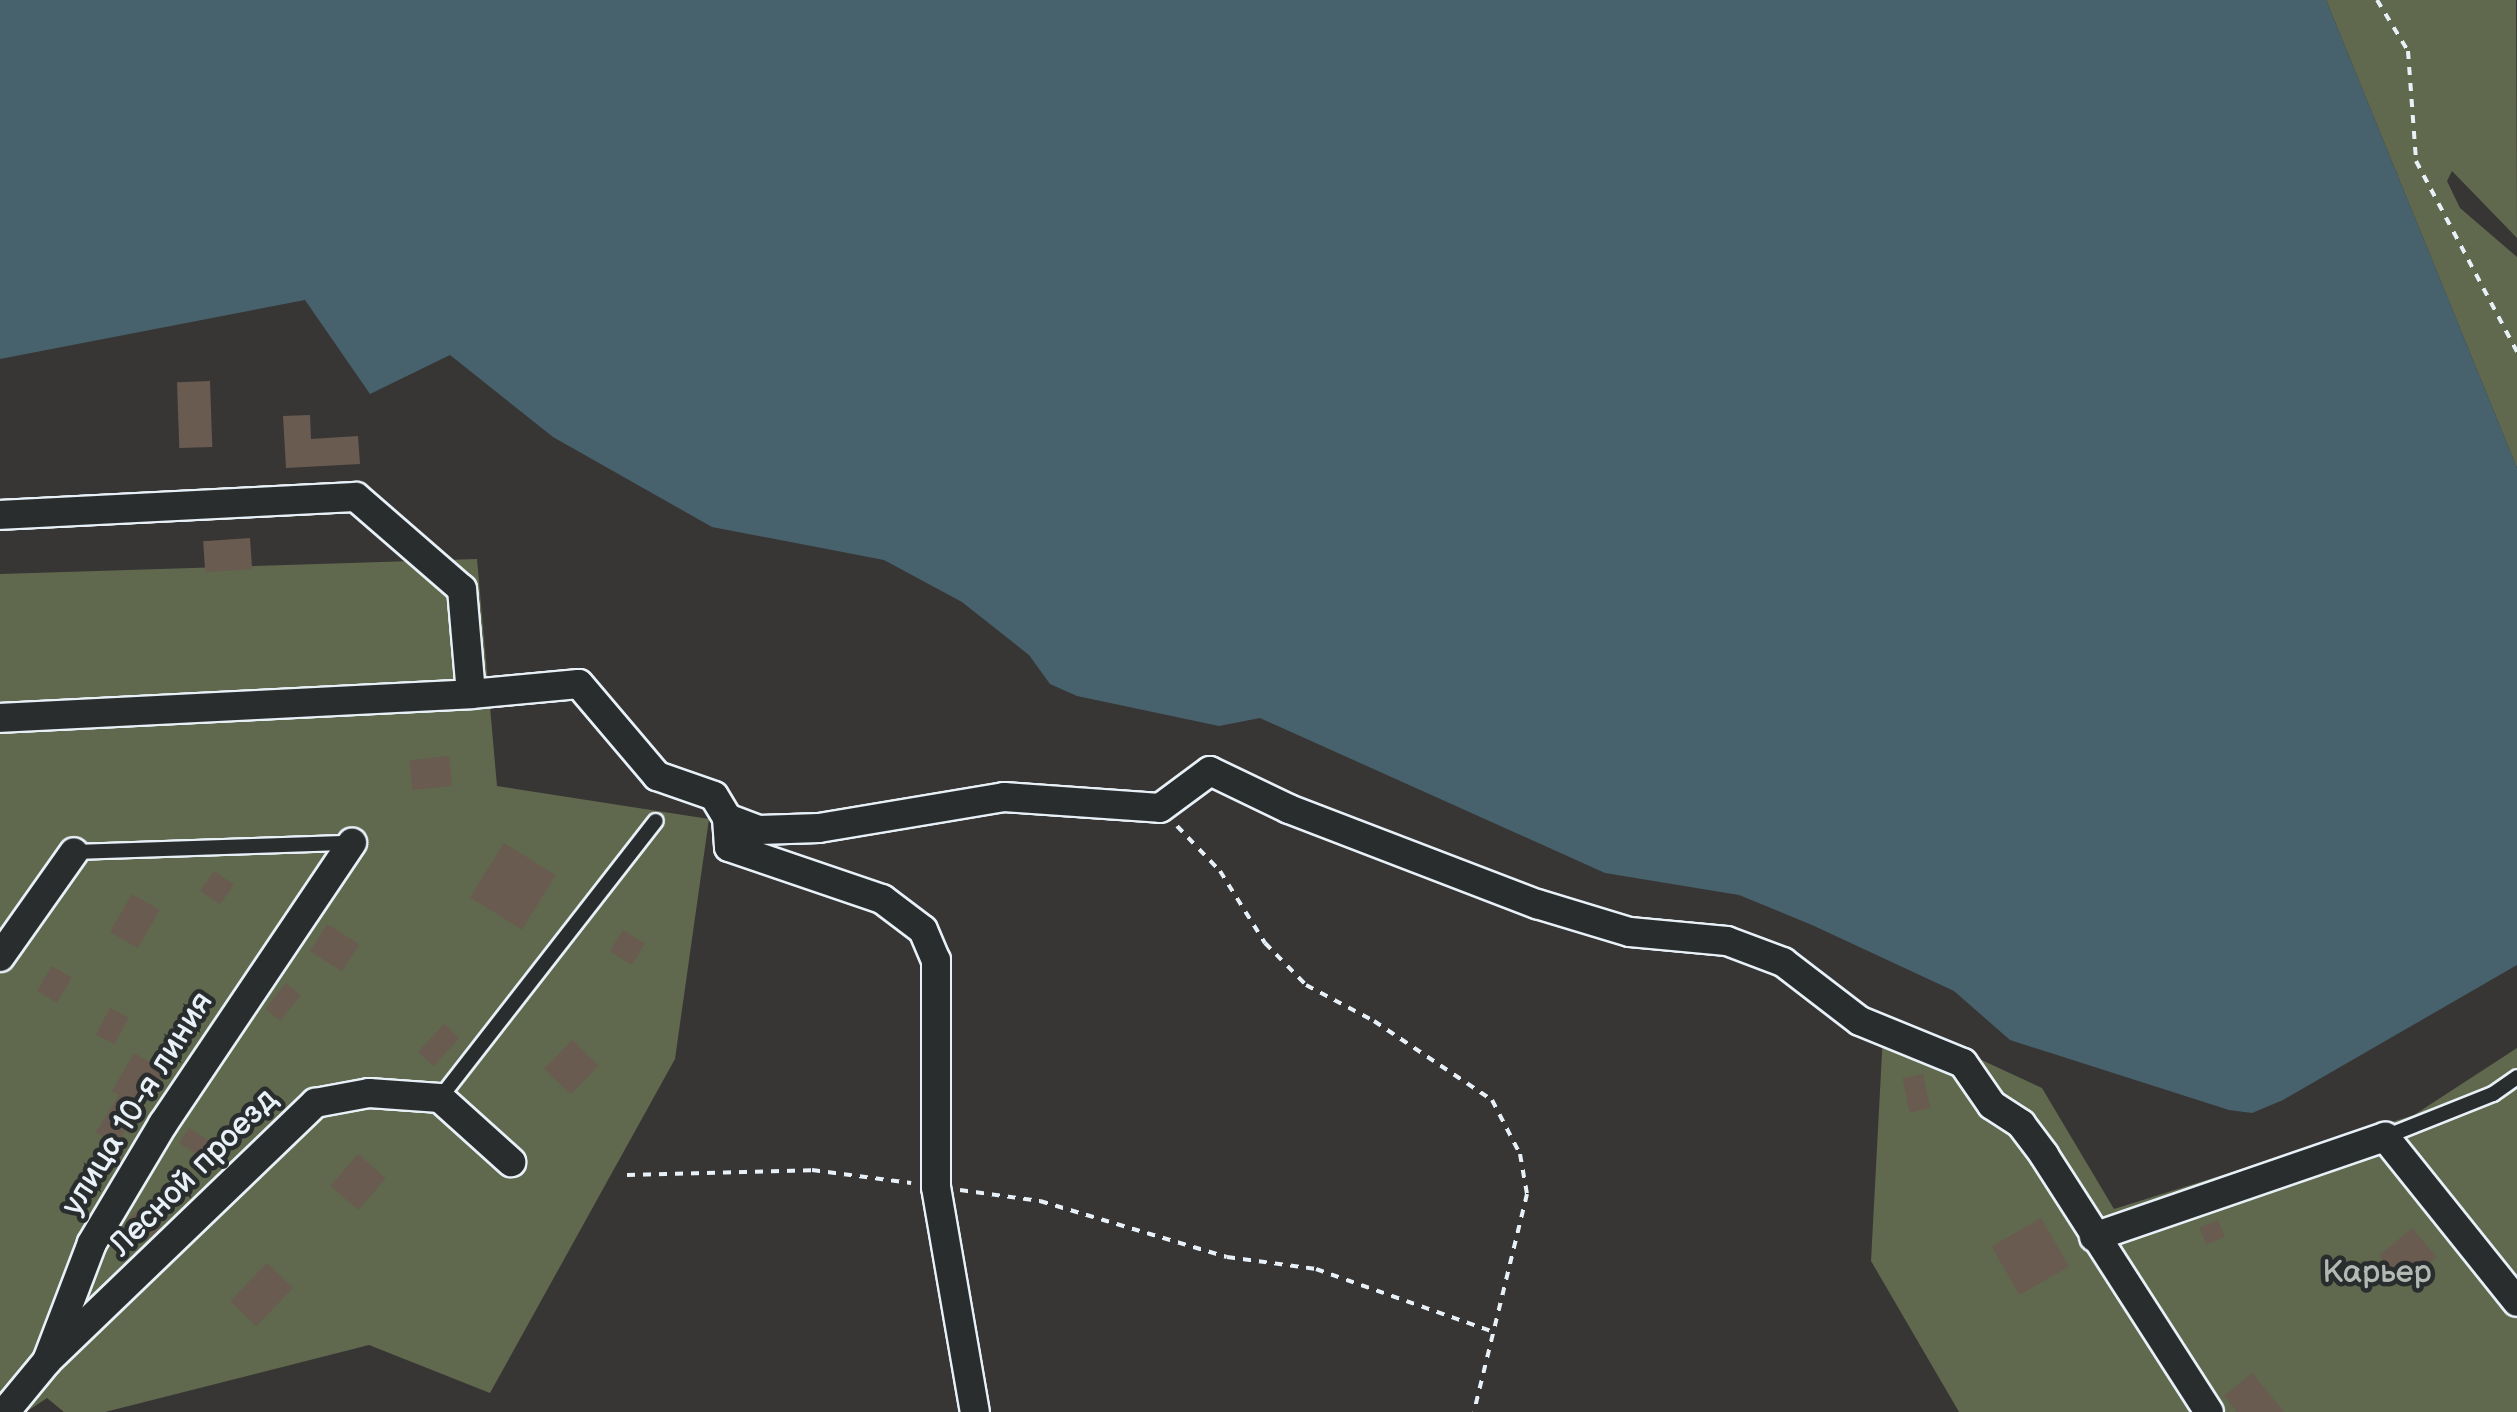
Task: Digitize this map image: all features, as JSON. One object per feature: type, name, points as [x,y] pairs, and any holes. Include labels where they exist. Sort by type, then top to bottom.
[{"type":"street","points":[[0,515],[356,497],[462,589],[471,694]]},
{"type":"street","points":[[0,718],[471,694],[580,684],[657,776],[714,796],[727,818],[729,847],[882,900],[923,930],[936,960],[936,1186],[975,1412]]},
{"type":"street","points":[[727,818],[759,830],[819,828],[1004,797],[1160,808],[1210,771],[1289,810],[1536,904],[1630,932],[1728,941],[1783,962],[1860,1021],[1963,1063],[1992,1105],[2021,1124],[2209,1412]]},
{"type":"street","name":"улица 10-я линия","points":[[5,1412],[47,1361],[92,1242],[352,843]]},
{"type":"street","points":[[0,957],[74,852]]},
{"type":"street","name":"Лесной проезд","points":[[47,1361],[315,1103],[370,1093],[440,1098]]},
{"type":"street","points":[[440,1098],[511,1162]]},
{"type":"street","points":[[2094,1236],[2385,1138],[2517,1302]]},
{"type":"lane","points":[[440,1098],[656,821]]},
{"type":"lane","points":[[74,852],[352,843]]},
{"type":"lane","points":[[2385,1138],[2493,1094],[2517,1077]]},
{"type":"path","points":[[2377,0],[2408,51],[2416,161],[2517,352]]},
{"type":"path","points":[[1160,808],[1220,871],[1265,943],[1306,984],[1374,1021],[1492,1100],[1520,1154],[1527,1194],[1474,1412]]},
{"type":"path","points":[[627,1175],[812,1170],[1040,1201],[1227,1257],[1316,1270],[1494,1332]]},
{"type":"green space","points":[[2326,0],[2516,0],[2517,238],[2452,171],[2447,181],[2460,208],[2517,257],[2517,468]]},
{"type":"green space","points":[[477,559],[497,786],[709,819],[675,1059],[490,1393],[369,1345],[105,1412],[64,1412],[47,1398],[26,1412],[0,1412],[0,574]]},
{"type":"green space","name":"Карьер","points":[[1884,1015],[2042,1088],[2114,1209],[2414,1115],[2517,1048],[2517,1412],[1959,1412],[1871,1261]]},
{"type":"water","points":[[0,0],[2326,0],[2517,468],[2517,965],[2283,1100],[2252,1113],[2229,1110],[2010,1040],[1954,991],[1812,925],[1739,895],[1605,873],[1260,718],[1219,726],[1077,696],[1050,684],[1029,655],[962,602],[884,560],[712,527],[553,437],[450,355],[370,394],[305,300],[0,359]]},
{"type":"building","points":[[210,381],[212,447],[179,448],[177,382]]},
{"type":"building","points":[[310,415],[311,439],[358,436],[360,464],[286,468],[283,416]]},
{"type":"building","points":[[250,538],[252,569],[205,572],[203,541]]},
{"type":"building","points":[[449,756],[452,786],[412,790],[409,760]]},
{"type":"building","points":[[504,843],[556,875],[522,930],[470,897]]},
{"type":"building","points":[[214,871],[234,885],[220,904],[200,891]]},
{"type":"building","points":[[132,894],[160,910],[138,948],[110,932]]},
{"type":"building","points":[[327,924],[359,944],[342,971],[310,951]]},
{"type":"building","points":[[623,930],[645,944],[632,965],[610,951]]},
{"type":"building","points":[[52,966],[72,978],[57,1003],[37,991]]},
{"type":"building","points":[[286,983],[301,995],[280,1021],[265,1009]]},
{"type":"building","points":[[110,1008],[129,1018],[114,1044],[96,1034]]},
{"type":"building","points":[[444,1024],[459,1038],[433,1066],[418,1052]]},
{"type":"building","points":[[572,1040],[599,1066],[571,1094],[544,1069]]},
{"type":"building","points":[[134,1053],[165,1071],[116,1145],[96,1132],[119,1095],[112,1091]]},
{"type":"building","points":[[1923,1074],[1930,1108],[1910,1113],[1902,1078]]},
{"type":"building","points":[[189,1128],[214,1144],[204,1159],[179,1143]]},
{"type":"building","points":[[358,1154],[386,1178],[358,1210],[330,1186]]},
{"type":"building","points":[[143,1206],[161,1227],[145,1242],[126,1220]]},
{"type":"building","points":[[2041,1218],[2069,1266],[2020,1295],[1992,1246]]},
{"type":"building","points":[[2218,1220],[2225,1237],[2206,1244],[2199,1227]]},
{"type":"building","points":[[2412,1228],[2436,1257],[2403,1285],[2379,1256]]},
{"type":"building","points":[[267,1263],[293,1288],[256,1326],[230,1301]]},
{"type":"building","points":[[2252,1373],[2284,1412],[2237,1412],[2224,1396]]}]
